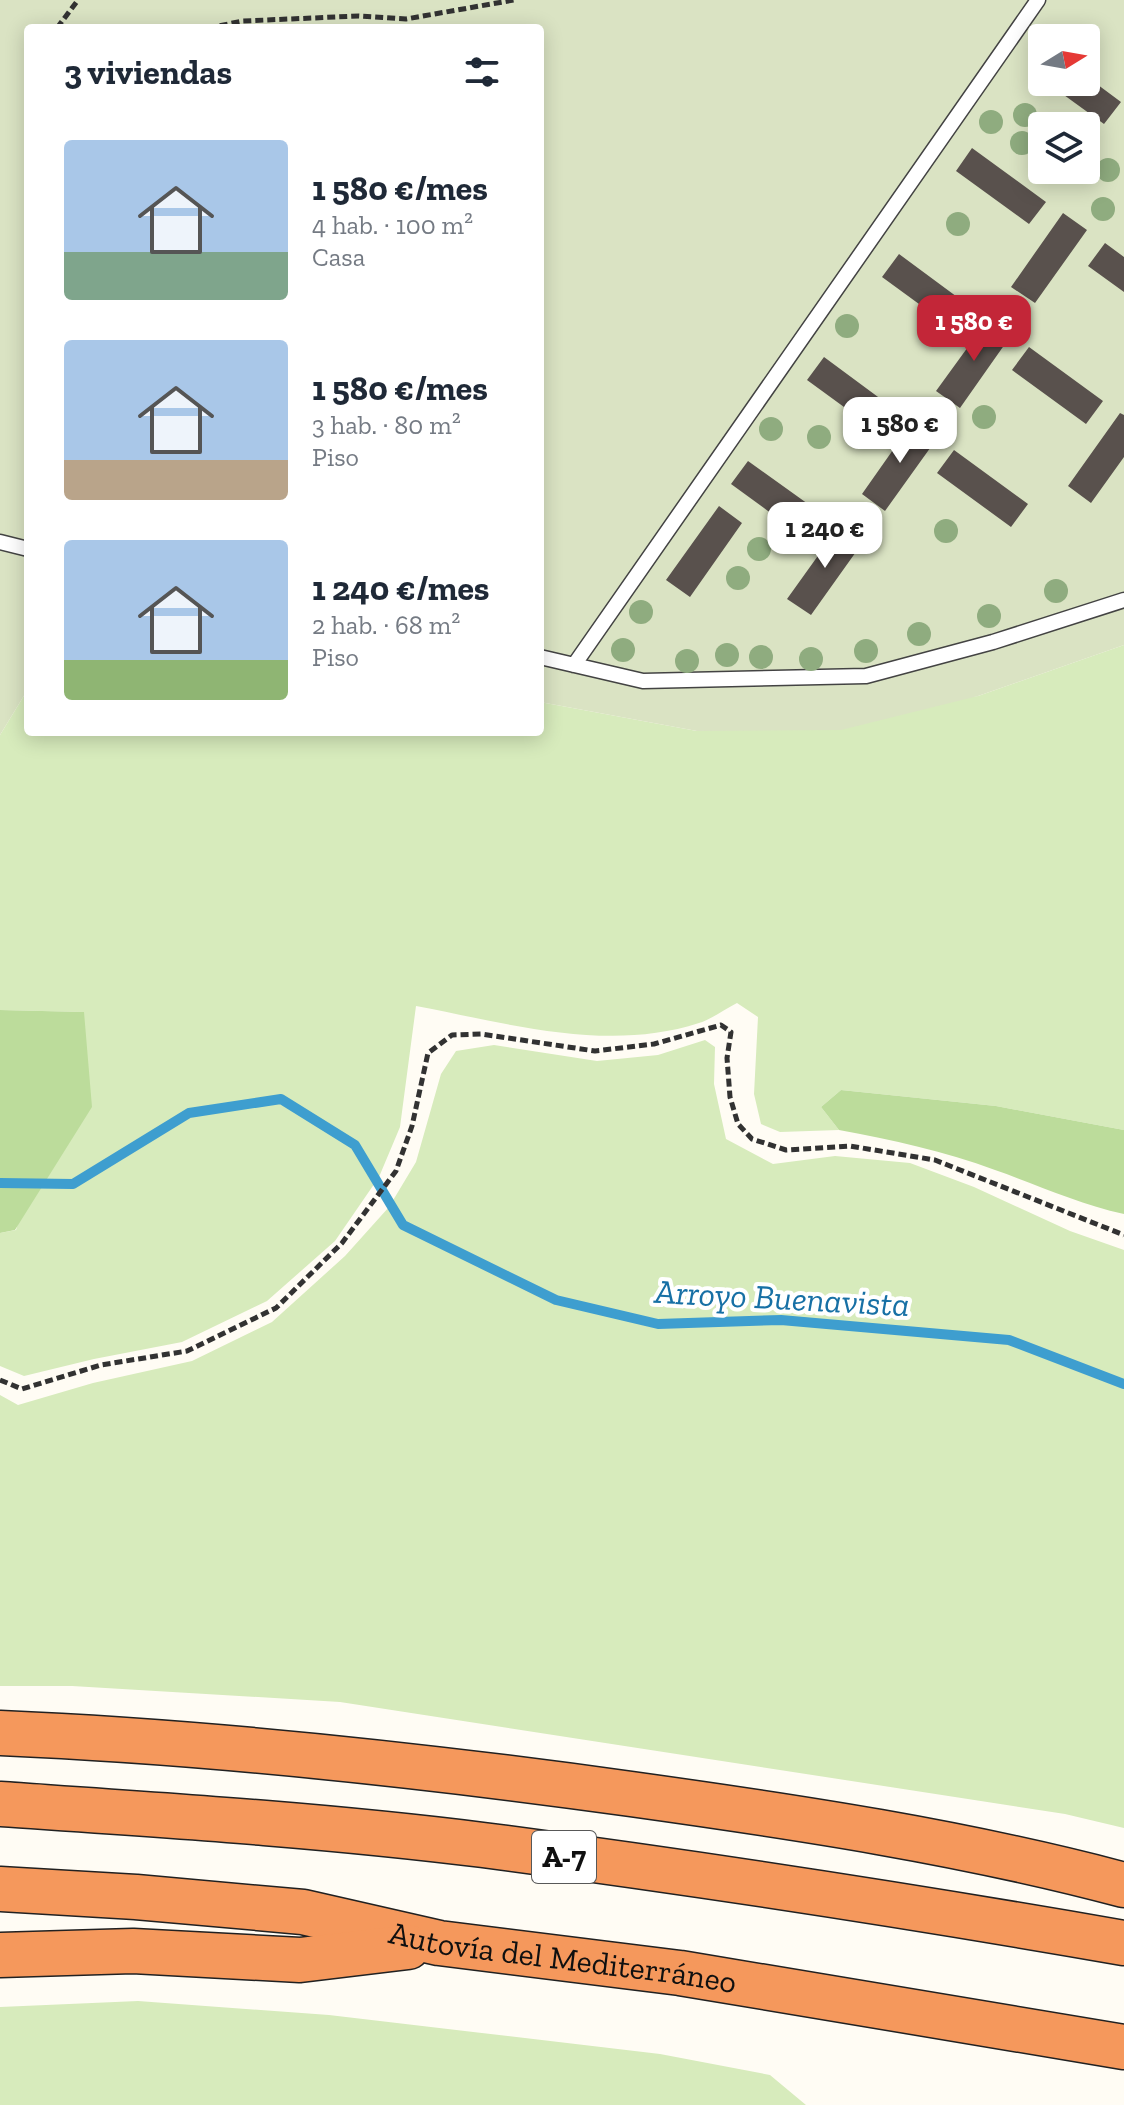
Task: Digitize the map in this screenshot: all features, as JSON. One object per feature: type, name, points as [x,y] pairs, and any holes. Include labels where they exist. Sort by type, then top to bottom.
[{"type":"highway","points":[[0,1733],[297,1755],[523,1779],[733,1808],[916,1838],[1124,1885]]},
{"type":"highway","name":"A-7","points":[[0,1804],[174,1816],[482,1845],[903,1905],[1124,1943]]},
{"type":"highway","name":"Autovía del Mediterráneo","points":[[0,1889],[303,1912],[439,1943],[680,1973],[1124,2047]]},
{"type":"highway","points":[[0,1955],[133,1951],[300,1960],[439,1943]]},
{"type":"lane","points":[[574,665],[1038,0]]},
{"type":"lane","points":[[0,542],[24,548]]},
{"type":"lane","points":[[544,658],[643,681],[866,676],[993,642],[1124,600]]},
{"type":"path","points":[[60,24],[78,0]]},
{"type":"path","points":[[228,24],[359,16],[406,19],[514,0]]},
{"type":"path","points":[[0,1380],[22,1389],[101,1365],[187,1351],[276,1308],[342,1243],[396,1171],[412,1126],[428,1053],[452,1035],[481,1034],[595,1051],[654,1044],[721,1025],[731,1032],[727,1058],[730,1097],[738,1124],[752,1139],[786,1150],[850,1146],[935,1160],[1124,1235]]},
{"type":"green space","points":[[0,0],[1124,0],[1124,645],[978,696],[841,730],[697,731],[544,703],[544,24],[24,24],[24,696],[0,735]]},
{"type":"green space","points":[[1124,645],[1124,1130],[996,1106],[841,1090],[821,1107],[839,1130],[780,1132],[761,1124],[754,1094],[758,1017],[737,1003],[699,1023],[664,1032],[629,1035],[557,1032],[416,1006],[400,1127],[379,1177],[335,1241],[267,1301],[182,1342],[24,1376],[0,1366],[0,1233],[16,1230],[84,1012],[0,1010],[0,735],[24,696],[24,736],[544,736],[544,703],[697,731],[978,696]]},
{"type":"green space","points":[[0,1010],[84,1012],[92,1107],[15,1230],[0,1233]]},
{"type":"green space","points":[[705,1040],[715,1047],[714,1084],[726,1139],[773,1164],[835,1156],[910,1163],[974,1187],[1070,1231],[1124,1250],[1124,1828],[1065,1814],[340,1702],[72,1686],[0,1686],[0,1395],[18,1405],[93,1383],[192,1361],[272,1322],[345,1256],[389,1207],[416,1162],[441,1074],[456,1051],[494,1045],[597,1061],[658,1055]]},
{"type":"green space","points":[[841,1090],[996,1106],[1124,1130],[1124,1214],[1075,1200],[957,1157],[839,1130],[821,1107]]},
{"type":"green space","points":[[138,2001],[329,2015],[660,2054],[770,2075],[806,2105],[0,2105],[0,2007]]},
{"type":"building","points":[[1100,86],[1121,102],[1104,124],[1100,121],[1100,112],[1087,112],[1065,96],[1100,96]]},
{"type":"building","points":[[972,148],[1046,202],[1029,224],[956,171]]},
{"type":"building","points":[[1063,213],[1087,230],[1035,303],[1011,287]]},
{"type":"building","points":[[1105,243],[1124,257],[1124,292],[1088,266]]},
{"type":"building","points":[[899,254],[972,308],[956,331],[882,277]]},
{"type":"building","points":[[989,318],[1012,334],[960,408],[936,391]]},
{"type":"building","points":[[1029,347],[1103,401],[1086,424],[1012,370]]},
{"type":"building","points":[[824,357],[897,411],[881,434],[807,380]]},
{"type":"building","points":[[1120,413],[1124,415],[1124,457],[1091,503],[1068,486]]},
{"type":"building","points":[[914,420],[938,437],[885,511],[862,494]]},
{"type":"building","points":[[954,450],[1028,504],[1011,527],[937,473]]},
{"type":"building","points":[[748,461],[822,514],[805,538],[731,484]]},
{"type":"building","points":[[719,506],[742,523],[690,597],[666,580]]},
{"type":"building","points":[[840,525],[863,542],[811,615],[787,599]]},
{"type":"waterway","name":"Arroyo Buenavista","points":[[0,1183],[73,1184],[189,1113],[281,1099],[355,1145],[403,1225],[556,1300],[658,1324],[781,1320],[1009,1340],[1124,1384]]}]
